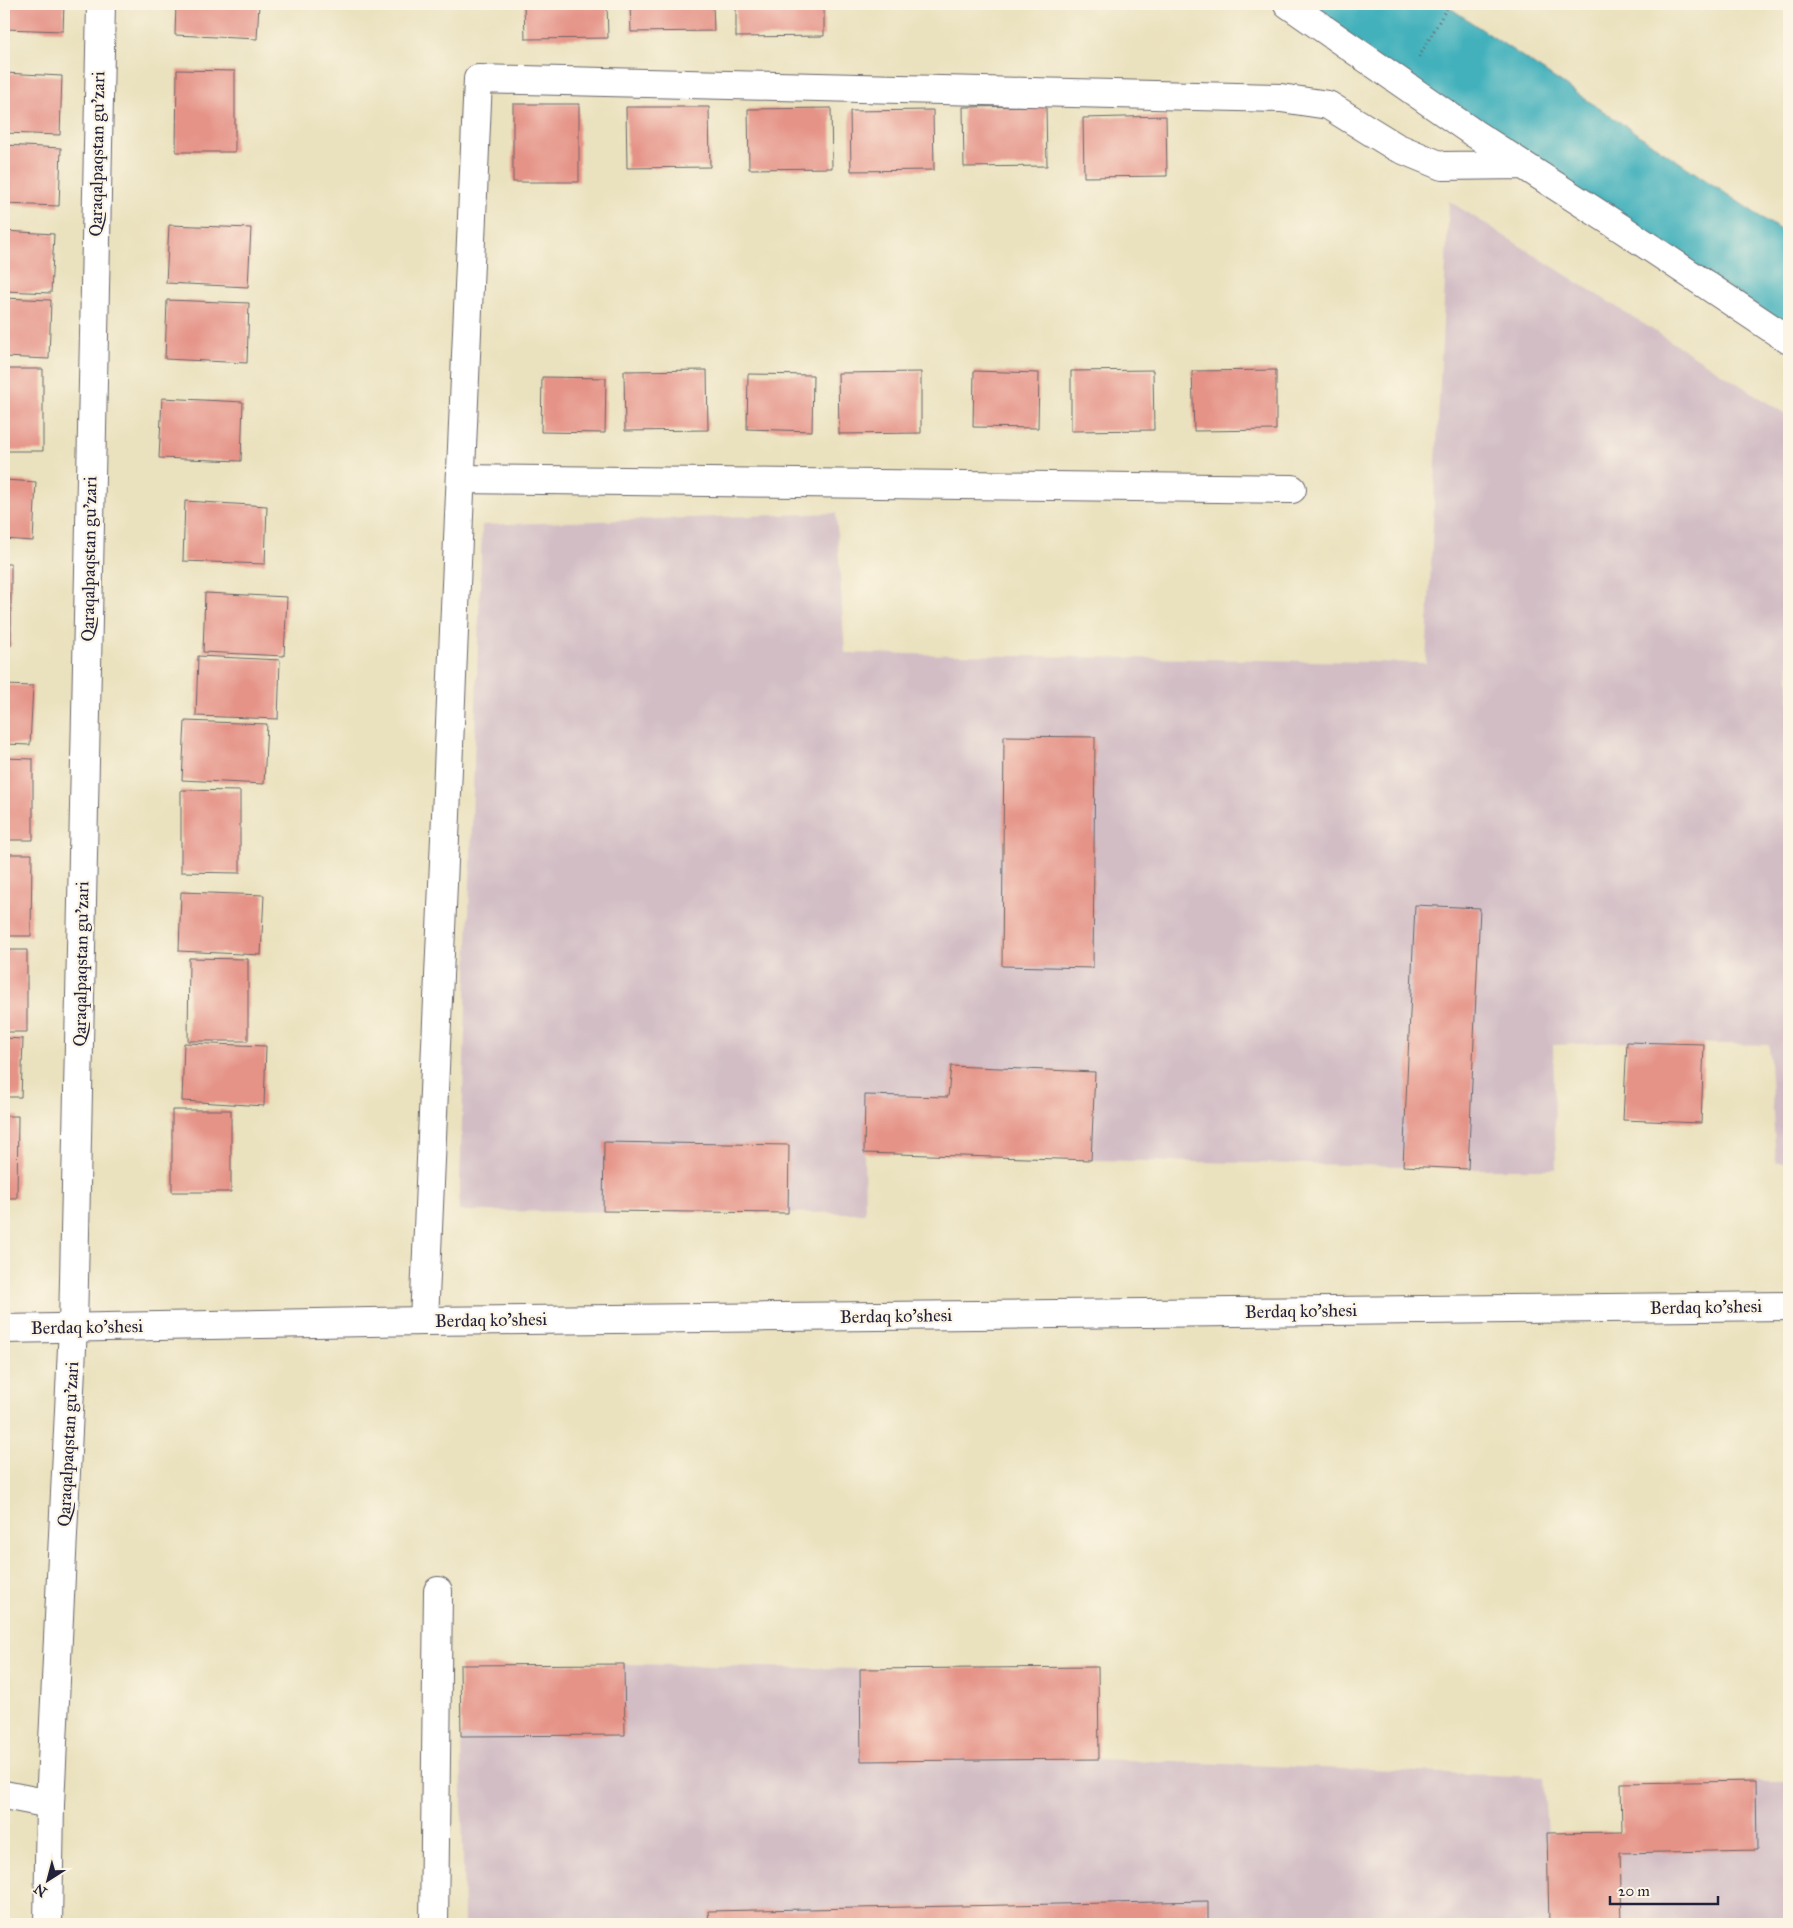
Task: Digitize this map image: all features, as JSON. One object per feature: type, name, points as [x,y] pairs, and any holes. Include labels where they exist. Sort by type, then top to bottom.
[{"type":"street","name":"Qaraqalpaqstan gu'zari","points":[[48,1924],[50,1804],[73,1327],[100,4]]},
{"type":"street","points":[[1288,4],[1523,165],[1789,340]]},
{"type":"street","points":[[424,1321],[478,79],[1281,98],[1328,104],[1396,147],[1442,166],[1523,165]]},
{"type":"street","points":[[461,479],[1292,489]]},
{"type":"street","name":"Berdaq ko'shesi","points":[[4,1329],[424,1321],[1789,1306]]},
{"type":"street","points":[[434,1924],[438,1591]]},
{"type":"street","points":[[4,1795],[50,1804]]},
{"type":"path","points":[[1404,84],[1449,4]]},
{"type":"shaded area","points":[[1449,201],[1789,416],[1789,1163],[1776,1163],[1769,1045],[1627,1042],[1553,1045],[1556,1169],[1468,1169],[1479,908],[1415,905],[1403,1166],[1091,1160],[864,1153],[865,1213],[459,1211],[482,525],[836,513],[845,653],[1426,663]]},
{"type":"shaded area","points":[[624,1664],[860,1669],[861,1761],[1099,1759],[1543,1777],[1547,1833],[1549,1924],[464,1924],[461,1736],[624,1735]]},
{"type":"shaded area","points":[[1756,1781],[1789,1781],[1789,1924],[1622,1924],[1620,1853],[1757,1850]]},
{"type":"water","points":[[1288,4],[1444,4],[1789,236],[1789,327]]},
{"type":"building","points":[[4,4],[64,4],[63,31],[4,29]]},
{"type":"building","points":[[176,4],[259,4],[257,39],[175,35]]},
{"type":"building","points":[[524,4],[607,4],[608,38],[525,39]]},
{"type":"building","points":[[630,4],[713,4],[714,31],[631,32]]},
{"type":"building","points":[[736,4],[824,4],[824,36],[736,37]]},
{"type":"building","points":[[177,70],[235,71],[235,152],[176,152]]},
{"type":"building","points":[[4,73],[62,76],[60,135],[4,133]]},
{"type":"building","points":[[513,104],[579,104],[579,182],[513,182]]},
{"type":"building","points":[[1046,106],[1047,166],[964,167],[963,107]]},
{"type":"building","points":[[626,107],[709,107],[710,167],[627,168]]},
{"type":"building","points":[[831,108],[832,168],[749,169],[748,109]]},
{"type":"building","points":[[933,110],[934,170],[851,171],[850,111]]},
{"type":"building","points":[[1166,116],[1167,176],[1084,177],[1083,118]]},
{"type":"building","points":[[4,145],[61,148],[59,206],[4,204]]},
{"type":"building","points":[[169,225],[251,228],[248,287],[166,283]]},
{"type":"building","points":[[4,231],[54,234],[51,293],[4,291]]},
{"type":"building","points":[[4,298],[51,300],[49,359],[4,357]]},
{"type":"building","points":[[167,300],[249,303],[247,363],[165,359]]},
{"type":"building","points":[[4,369],[43,369],[43,451],[4,451]]},
{"type":"building","points":[[707,370],[708,430],[625,431],[624,371]]},
{"type":"building","points":[[1153,370],[1154,430],[1071,431],[1071,371]]},
{"type":"building","points":[[1276,370],[1276,430],[1194,431],[1192,371]]},
{"type":"building","points":[[974,371],[1039,373],[1038,428],[973,427]]},
{"type":"building","points":[[921,372],[921,433],[839,434],[838,373]]},
{"type":"building","points":[[748,374],[813,375],[812,431],[747,429]]},
{"type":"building","points":[[542,377],[606,378],[605,433],[541,432]]},
{"type":"building","points":[[162,398],[243,402],[241,461],[159,458]]},
{"type":"building","points":[[4,480],[36,482],[33,541],[4,539]]},
{"type":"building","points":[[185,501],[267,506],[265,564],[183,561]]},
{"type":"building","points":[[4,564],[11,564],[11,646],[4,646]]},
{"type":"building","points":[[205,593],[287,597],[284,656],[203,652]]},
{"type":"building","points":[[198,656],[280,660],[278,719],[196,716]]},
{"type":"building","points":[[4,685],[33,686],[30,745],[4,744]]},
{"type":"building","points":[[185,721],[267,724],[264,784],[182,780]]},
{"type":"building","points":[[1004,736],[1095,737],[1093,968],[1002,966]]},
{"type":"building","points":[[4,758],[33,759],[33,840],[4,840]]},
{"type":"building","points":[[181,790],[240,791],[240,873],[181,872]]},
{"type":"building","points":[[4,854],[32,854],[31,936],[4,936]]},
{"type":"building","points":[[181,892],[264,895],[261,955],[179,951]]},
{"type":"building","points":[[1415,905],[1480,908],[1468,1169],[1403,1166]]},
{"type":"building","points":[[4,950],[27,950],[27,1032],[4,1032]]},
{"type":"building","points":[[189,958],[248,959],[248,1041],[188,1041]]},
{"type":"building","points":[[4,1038],[23,1039],[21,1097],[4,1097]]},
{"type":"building","points":[[1627,1042],[1704,1044],[1701,1123],[1623,1120]]},
{"type":"building","points":[[184,1043],[266,1046],[264,1106],[182,1101]]},
{"type":"building","points":[[951,1066],[1095,1072],[1091,1160],[864,1153],[865,1095],[948,1097]]},
{"type":"building","points":[[172,1110],[231,1110],[231,1192],[172,1192]]},
{"type":"building","points":[[4,1116],[18,1116],[17,1198],[4,1198]]},
{"type":"building","points":[[604,1142],[789,1145],[788,1213],[603,1211]]},
{"type":"building","points":[[624,1664],[625,1735],[461,1736],[460,1665]]},
{"type":"building","points":[[1098,1667],[1099,1759],[861,1761],[860,1669]]},
{"type":"building","points":[[1756,1781],[1757,1850],[1620,1853],[1622,1924],[1549,1924],[1547,1833],[1622,1832],[1621,1783]]},
{"type":"building","points":[[1208,1901],[1208,1924],[709,1924],[708,1911]]}]
